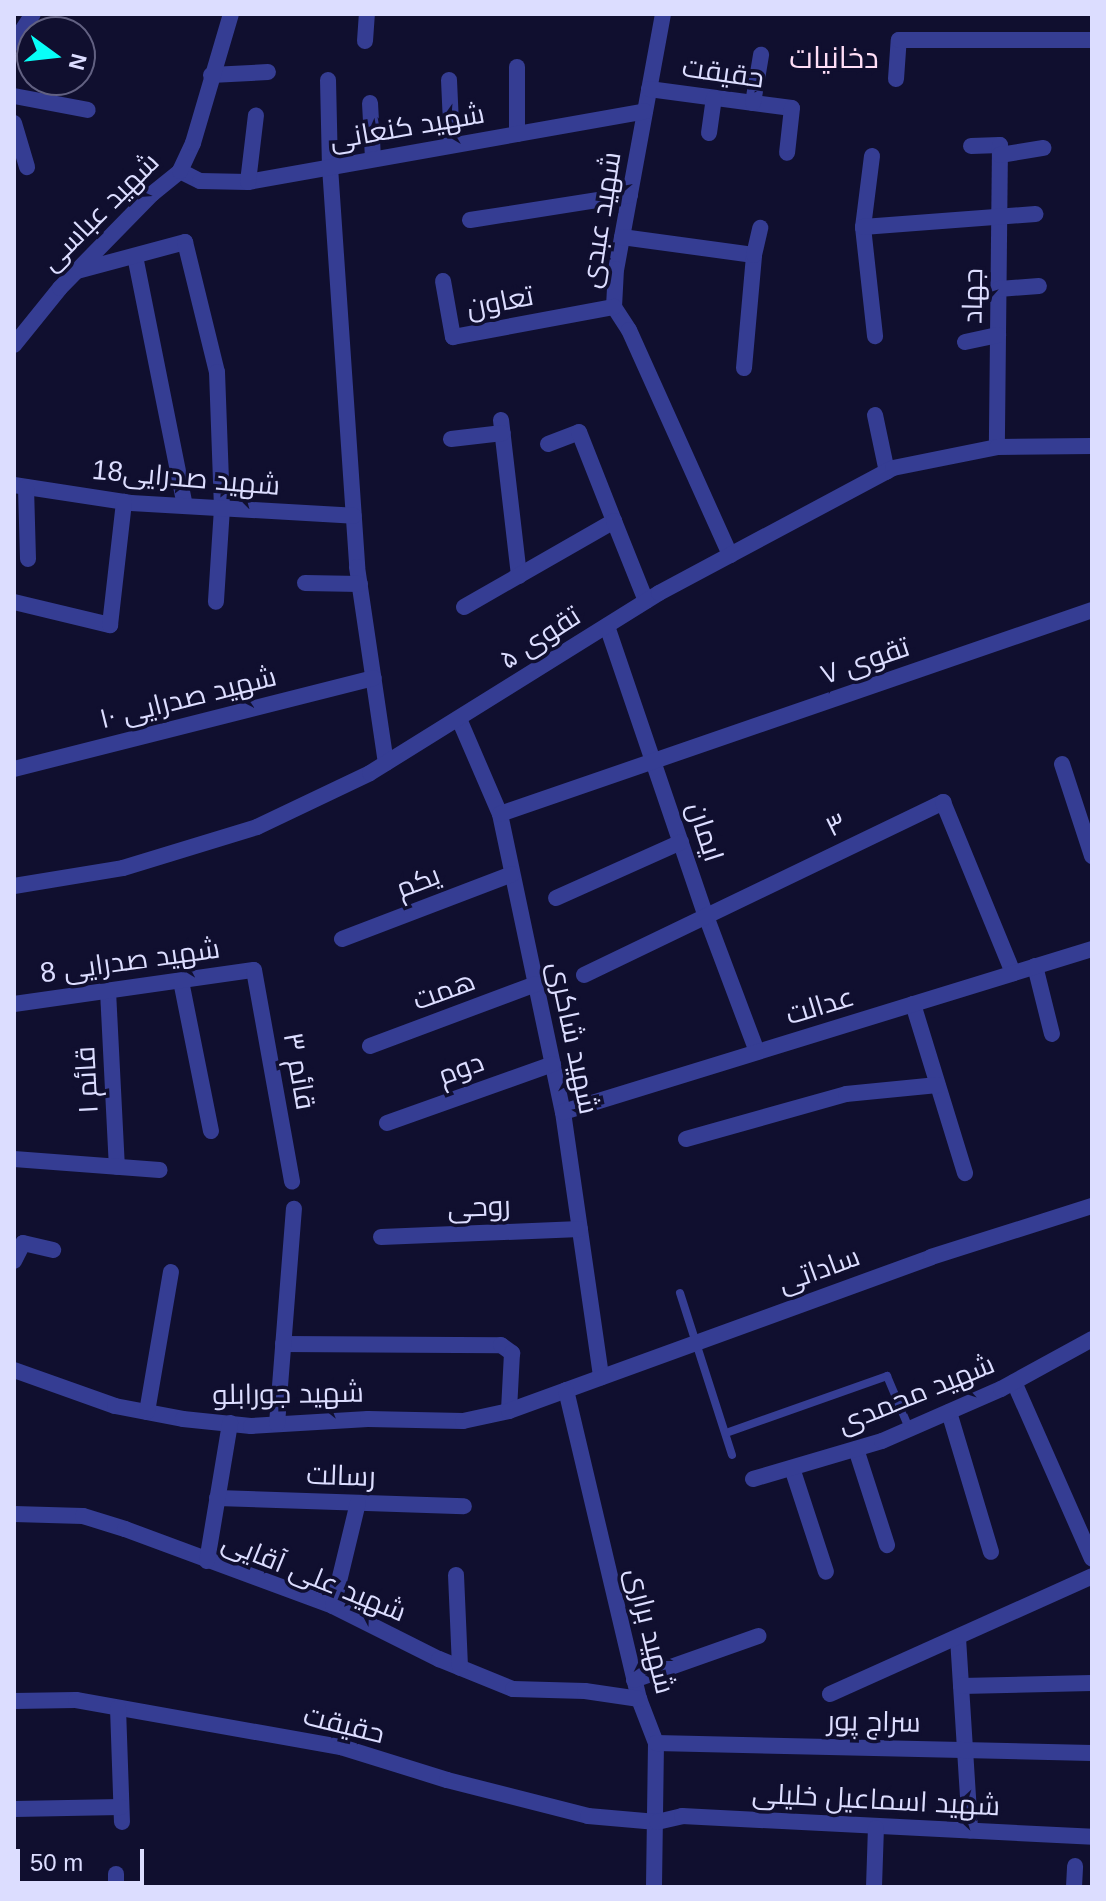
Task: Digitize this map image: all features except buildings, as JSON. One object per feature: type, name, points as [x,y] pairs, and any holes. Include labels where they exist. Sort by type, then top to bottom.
[{"type":"street","points":[[14,43],[33,14]]},
{"type":"street","name":"شهید عباسی","points":[[14,345],[77,271],[180,171],[193,143],[231,14]]},
{"type":"street","points":[[365,41],[367,14]]},
{"type":"street","name":"شهید عبدی","points":[[663,14],[622,237],[614,307],[629,330],[730,555]]},
{"type":"street","points":[[896,79],[899,40],[1092,40]]},
{"type":"street","points":[[753,103],[761,55]]},
{"type":"street","points":[[517,67],[517,134]]},
{"type":"street","points":[[211,75],[268,72]]},
{"type":"street","points":[[328,80],[330,167],[354,516],[360,584],[386,763]]},
{"type":"street","points":[[449,80],[452,145]]},
{"type":"street","name":"حقیقت","points":[[649,89],[792,108],[787,153]]},
{"type":"street","points":[[14,96],[88,110]]},
{"type":"street","points":[[709,133],[714,98]]},
{"type":"street","points":[[370,103],[373,159]]},
{"type":"street","name":"شهید کنعانی","points":[[180,171],[200,181],[248,182],[645,111]]},
{"type":"street","points":[[248,182],[256,115]]},
{"type":"street","points":[[14,123],[27,167]]},
{"type":"street","points":[[971,146],[1000,150],[1043,148]]},
{"type":"street","name":"جهاد","points":[[997,447],[1000,150]]},
{"type":"street","points":[[872,156],[863,227],[875,336]]},
{"type":"street","points":[[470,220],[630,195]]},
{"type":"street","points":[[863,227],[1036,214]]},
{"type":"street","points":[[744,368],[754,255],[760,228]]},
{"type":"street","points":[[622,237],[754,255]]},
{"type":"street","points":[[77,271],[185,242],[217,372],[222,508],[216,602]]},
{"type":"street","points":[[135,256],[185,506]]},
{"type":"street","name":"تعاون","points":[[443,281],[453,337],[614,307]]},
{"type":"street","points":[[999,289],[1039,286]]},
{"type":"street","points":[[965,342],[998,335]]},
{"type":"street","points":[[875,415],[887,472]]},
{"type":"street","points":[[451,439],[502,427],[519,576]]},
{"type":"street","points":[[548,444],[579,432],[646,601]]},
{"type":"street","name":"تقوی ۵","points":[[14,886],[123,868],[257,827],[386,763],[646,601],[887,472],[997,447],[1092,446]]},
{"type":"street","points":[[20,486],[28,559]]},
{"type":"street","name":"شهید صدرایی18","points":[[20,486],[124,502],[354,516]]},
{"type":"street","points":[[14,602],[110,625],[124,502]]},
{"type":"street","points":[[464,607],[614,521]]},
{"type":"street","points":[[305,583],[360,584]]},
{"type":"street","name":"تقوی ۷","points":[[500,814],[1092,610]]},
{"type":"street","name":"ایمان","points":[[607,626],[706,916],[757,1052]]},
{"type":"street","name":"شهید صدرایی ۱۰","points":[[14,769],[374,678]]},
{"type":"street","name":"شهید شاکری","points":[[459,719],[500,814],[563,1112],[601,1377]]},
{"type":"street","points":[[1062,764],[1092,856]]},
{"type":"street","name":"۳","points":[[584,975],[943,802],[1013,973]]},
{"type":"street","points":[[556,898],[681,842]]},
{"type":"street","name":"یکم","points":[[342,939],[512,874]]},
{"type":"street","name":"عدالت","points":[[563,1112],[1092,949]]},
{"type":"street","points":[[1035,966],[1052,1034]]},
{"type":"street","name":"شهید صدرایی 8","points":[[14,1004],[254,970]]},
{"type":"street","name":"قائم ۳","points":[[254,970],[292,1182]]},
{"type":"street","points":[[181,981],[211,1131]]},
{"type":"street","name":"همت","points":[[370,1046],[536,984]]},
{"type":"street","name":"قائم ۱","points":[[108,991],[117,1167]]},
{"type":"street","points":[[913,1004],[965,1173]]},
{"type":"street","name":"دوم","points":[[387,1123],[553,1064]]},
{"type":"street","points":[[686,1139],[846,1094],[938,1085]]},
{"type":"street","points":[[14,1159],[160,1170]]},
{"type":"street","name":"ساداتی","points":[[566,1390],[931,1257],[1092,1206]]},
{"type":"street","points":[[277,1424],[294,1209]]},
{"type":"street","name":"روحی","points":[[381,1237],[580,1229]]},
{"type":"street","points":[[14,1261],[23,1243],[53,1250]]},
{"type":"street","points":[[147,1412],[171,1272]]},
{"type":"street","name":"شهید محمدی","points":[[753,1479],[856,1449],[909,1429],[1014,1382],[1092,1339]]},
{"type":"street","points":[[283,1344],[501,1345],[512,1353],[509,1411]]},
{"type":"street","name":"شهید جورابلو","points":[[14,1370],[115,1406],[230,1423],[368,1419],[463,1421],[509,1411],[566,1390]]},
{"type":"street","points":[[1014,1382],[1092,1559]]},
{"type":"street","name":"شهید براری","points":[[566,1390],[634,1680],[656,1743],[654,1887]]},
{"type":"street","points":[[949,1412],[991,1552]]},
{"type":"street","points":[[207,1561],[230,1423]]},
{"type":"street","points":[[856,1449],[887,1545]]},
{"type":"street","points":[[792,1468],[826,1572]]},
{"type":"street","name":"رسالت","points":[[217,1498],[464,1506]]},
{"type":"street","points":[[333,1606],[358,1503]]},
{"type":"street","name":"شهید علی آقایی","points":[[14,1514],[83,1516],[333,1606],[460,1668],[513,1689],[585,1691],[639,1699]]},
{"type":"street","points":[[456,1575],[460,1668]]},
{"type":"street","points":[[830,1694],[1092,1576]]},
{"type":"street","points":[[634,1680],[758,1636]]},
{"type":"street","points":[[958,1638],[970,1831]]},
{"type":"street","points":[[961,1686],[1092,1683]]},
{"type":"street","name":"حقیقت","points":[[14,1701],[76,1700],[341,1747],[447,1780],[588,1816],[657,1822]]},
{"type":"street","points":[[14,1809],[122,1814],[118,1708]]},
{"type":"street","name":"سراج پور","points":[[656,1743],[1092,1753]]},
{"type":"street","name":"شهید اسماعیل خلیلی","points":[[657,1822],[682,1816],[1092,1837]]},
{"type":"street","points":[[874,1887],[876,1828]]},
{"type":"street","points":[[1074,1887],[1075,1866]]},
{"type":"lane","points":[[680,1293],[732,1455]]},
{"type":"lane","points":[[726,1433],[887,1376],[909,1429]]},
{"type":"district","name":"دخانیات","points":[[834,58]]}]
